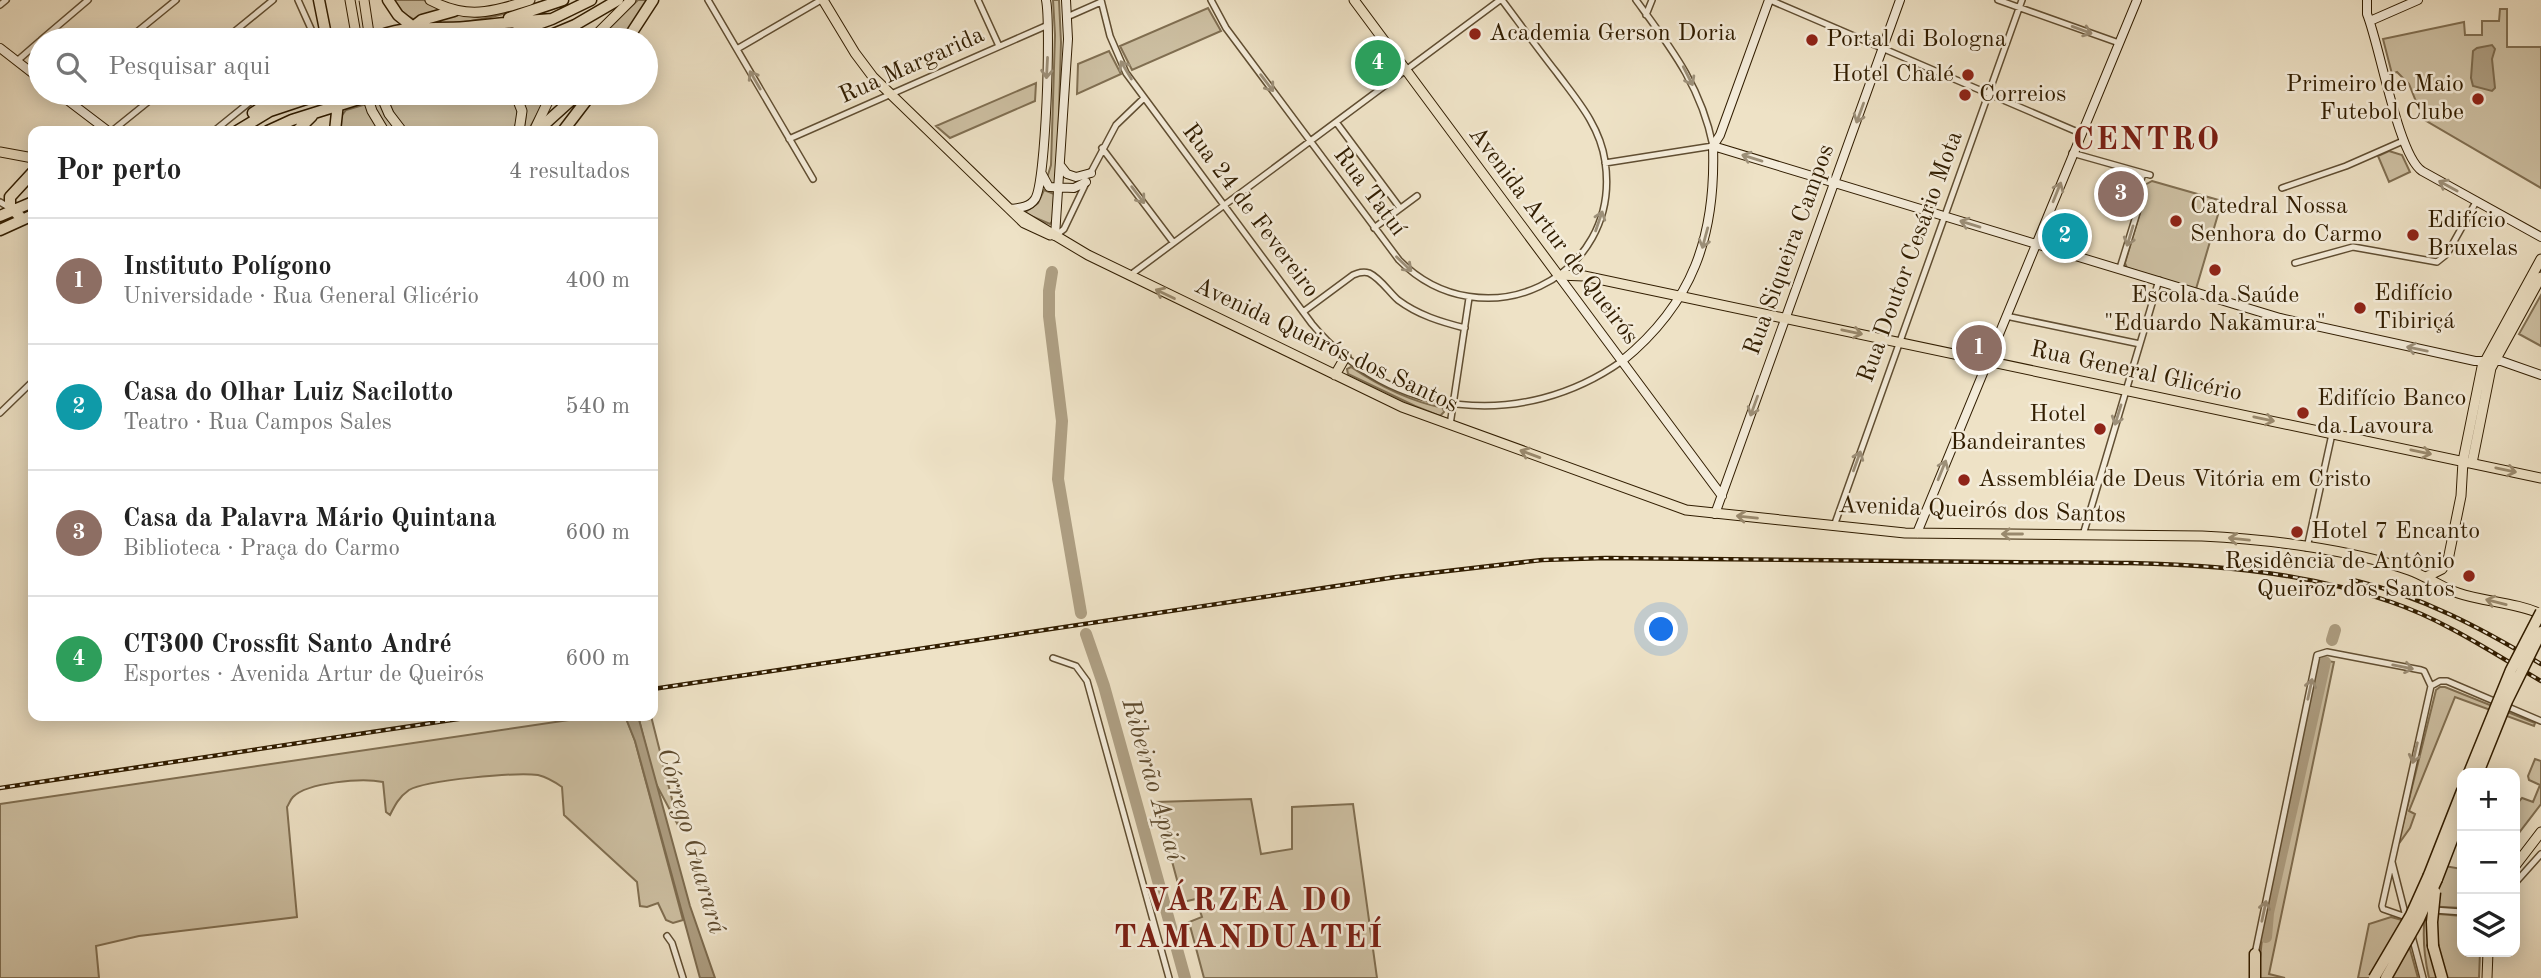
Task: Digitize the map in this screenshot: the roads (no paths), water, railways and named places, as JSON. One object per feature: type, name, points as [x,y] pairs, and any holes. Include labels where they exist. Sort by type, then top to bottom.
[{"type":"highway","points":[[319,0],[325,28]]},
{"type":"highway","points":[[388,0],[398,15],[413,27]]},
{"type":"highway","points":[[493,23],[563,0]]},
{"type":"highway","points":[[527,28],[591,0]]},
{"type":"highway","points":[[566,28],[618,0]]},
{"type":"highway","points":[[635,28],[653,0]]},
{"type":"highway","points":[[413,27],[422,20],[454,11]]},
{"type":"highway","points":[[409,28],[552,19]]},
{"type":"highway","points":[[242,126],[265,105]]},
{"type":"highway","points":[[245,126],[270,111],[288,105]]},
{"type":"highway","points":[[277,126],[338,105],[336,126]]},
{"type":"highway","points":[[541,126],[565,105]]},
{"type":"highway","points":[[567,126],[583,105]]},
{"type":"highway","points":[[302,126],[318,111]]},
{"type":"highway","points":[[22,219],[9,204],[10,197],[28,177]]},
{"type":"highway","points":[[0,216],[28,204]]},
{"type":"highway","points":[[0,230],[28,217]]},
{"type":"highway","points":[[2471,768],[2511,670],[2539,613]]},
{"type":"highway","points":[[2481,768],[2511,692],[2541,632]]},
{"type":"highway","points":[[2374,978],[2421,895],[2457,804]]},
{"type":"highway","points":[[2386,978],[2419,919],[2457,827]]},
{"type":"highway","points":[[2437,879],[2432,931],[2435,956],[2442,978]]},
{"type":"highway","points":[[2252,978],[2255,954]]},
{"type":"main road","points":[[350,0],[355,28]]},
{"type":"main road","points":[[364,0],[368,28]]},
{"type":"main road","points":[[430,0],[454,11],[474,13],[489,12],[530,0]]},
{"type":"main road","points":[[603,28],[631,0]]},
{"type":"main road","name":"Avenida Queirós dos Santos","points":[[822,0],[862,64],[890,94],[1011,209],[1055,236],[1129,276],[1402,407],[1686,510],[1917,533],[2226,537],[2307,548],[2398,566],[2456,592],[2539,613]]},
{"type":"main road","name":"Avenida Artur de Queirós","points":[[1354,0],[1558,275]]},
{"type":"main road","points":[[370,105],[381,126]]},
{"type":"main road","points":[[385,105],[398,126]]},
{"type":"main road","points":[[520,105],[522,111],[520,126]]},
{"type":"main road","points":[[537,126],[547,105]]},
{"type":"main road","points":[[0,152],[28,158]]},
{"type":"main road","points":[[19,156],[28,166]]},
{"type":"main road","points":[[2426,577],[2442,569],[2448,560],[2484,362],[2541,259]]},
{"type":"main road","name":"Rua General Glicério","points":[[1558,275],[1584,276],[1681,296],[2541,478]]},
{"type":"main road","points":[[2467,462],[2490,371],[2541,277]]},
{"type":"main road","points":[[1335,376],[1346,356]]},
{"type":"main road","points":[[2520,860],[2541,832]]},
{"type":"main road","points":[[2487,978],[2488,957]]},
{"type":"street","points":[[0,5],[6,0]]},
{"type":"street","points":[[56,28],[88,0]]},
{"type":"street","points":[[142,28],[176,0]]},
{"type":"street","points":[[239,28],[273,0]]},
{"type":"street","points":[[298,0],[311,28]]},
{"type":"street","points":[[708,0],[813,179]]},
{"type":"street","points":[[737,50],[822,0]]},
{"type":"street","points":[[978,0],[999,46]]},
{"type":"street","points":[[1011,209],[1033,202],[1042,174],[1048,25],[1046,0]]},
{"type":"street","points":[[1055,236],[1068,17],[1066,0]]},
{"type":"street","name":"Rua Tatuí","points":[[1211,0],[1226,28],[1399,260],[1414,274],[1443,291],[1469,298],[1521,294],[1558,275],[1584,251],[1597,226],[1606,192],[1605,163],[1600,140],[1590,119],[1501,0]]},
{"type":"street","points":[[1129,276],[1501,0]]},
{"type":"street","points":[[1622,361],[1652,334],[1681,296],[1698,262],[1710,220],[1714,180],[1713,146],[1691,81],[1673,49],[1636,0]]},
{"type":"street","points":[[1646,15],[1652,0]]},
{"type":"street","points":[[1713,146],[1720,137],[1770,0],[2080,133]]},
{"type":"street","name":"Rua Siqueira Campos","points":[[1715,514],[1900,0]]},
{"type":"street","points":[[1998,0],[2119,43]]},
{"type":"street","name":"Rua Doutor Cesário Mota","points":[[1834,526],[2022,0]]},
{"type":"street","points":[[1917,533],[2137,0]]},
{"type":"street","points":[[2367,0],[2370,21],[2403,141],[2416,167],[2541,237]]},
{"type":"street","points":[[2370,21],[2418,0]]},
{"type":"street","points":[[1068,17],[1101,1]]},
{"type":"street","name":"Rua 24 de Fevereiro","points":[[1101,1],[1107,29],[1121,63],[1144,98],[1319,332],[1366,371],[1396,388],[1453,405],[1494,405],[1553,396],[1583,384],[1622,361]]},
{"type":"street","name":"Rua Margarida","points":[[789,139],[1048,25]]},
{"type":"street","points":[[0,48],[28,70]]},
{"type":"street","points":[[17,61],[28,52]]},
{"type":"street","points":[[1055,236],[1064,229],[1102,148],[1121,119],[1144,98]]},
{"type":"street","points":[[76,105],[104,126]]},
{"type":"street","points":[[116,126],[144,105]]},
{"type":"street","points":[[220,126],[246,105]]},
{"type":"street","points":[[1336,121],[1400,208]]},
{"type":"street","points":[[2282,188],[2346,166],[2403,141]]},
{"type":"street","points":[[1605,163],[1713,146],[2286,319],[2484,362],[2505,362],[2541,375]]},
{"type":"street","points":[[1102,148],[1173,242]]},
{"type":"street","points":[[2073,153],[2147,174],[2137,194],[2140,203],[2120,268]]},
{"type":"street","points":[[1060,165],[1067,174],[1076,177],[1091,173]]},
{"type":"street","points":[[1042,174],[1048,186],[1074,188],[1086,182]]},
{"type":"street","points":[[1374,228],[1417,197]]},
{"type":"street","points":[[0,202],[13,210]]},
{"type":"street","points":[[2295,263],[2353,247],[2437,262],[2447,254],[2476,202]]},
{"type":"street","points":[[1303,312],[1353,275],[1362,272],[1369,273],[1415,311],[1465,328]]},
{"type":"street","name":"Avenida Artur de Queirós","points":[[1558,275],[1722,496]]},
{"type":"street","points":[[2082,534],[2159,280]]},
{"type":"street","points":[[1450,425],[1469,298]]},
{"type":"street","points":[[2006,316],[2140,344]]},
{"type":"street","points":[[0,413],[28,386]]},
{"type":"street","points":[[2307,548],[2332,433]]},
{"type":"street","points":[[2255,954],[2317,656],[2327,652],[2421,670],[2431,686],[2382,906],[2385,910],[2406,917]]},
{"type":"street","points":[[1053,658],[1076,666],[1087,681],[1169,978]]},
{"type":"street","points":[[2431,686],[2447,681],[2541,721]]},
{"type":"street","points":[[2520,877],[2541,854]]},
{"type":"street","points":[[2392,855],[2393,872],[2423,978]]},
{"type":"street","points":[[2385,910],[2402,903],[2418,909],[2457,912]]},
{"type":"street","points":[[2417,954],[2418,909]]},
{"type":"street","points":[[667,936],[672,943],[683,978]]},
{"type":"waterway","name":"Ribeirão Apiaí","points":[[1052,272],[1049,316],[1062,421],[1058,479],[1081,613]]},
{"type":"waterway","points":[[2332,640],[2335,630]]},
{"type":"waterway","name":"Ribeirão Apiaí","points":[[1086,634],[1104,686],[1185,978]]},
{"type":"waterway","points":[[2266,937],[2268,913],[2325,662]]},
{"type":"railway","points":[[658,688],[1396,577],[1542,560],[1606,558],[2097,562],[2246,570],[2344,588],[2411,609],[2486,648],[2541,681]]},
{"type":"railway","points":[[2353,580],[2403,595],[2450,614],[2541,664]]},
{"type":"railway","points":[[0,788],[445,721]]},
{"type":"place","name":"Academia Gerson Doria","points":[[1475,34]]},
{"type":"place","name":"Portal di Bologna","points":[[1812,40]]},
{"type":"place","name":"CT300 Crossfit Santo André","points":[[1378,63]]},
{"type":"place","name":"Hotel Chalé","points":[[1968,75]]},
{"type":"place","name":"Correios","points":[[1965,95]]},
{"type":"place","name":"Primeiro de Maio Futebol Clube","points":[[2478,99]]},
{"type":"place","name":"Casa da Palavra Mário Quintana","points":[[2121,194]]},
{"type":"place","name":"Catedral Nossa Senhora do Carmo","points":[[2176,221]]},
{"type":"place","name":"Edifício Bruxelas","points":[[2413,235]]},
{"type":"place","name":"Casa do Olhar Luiz Sacilotto","points":[[2065,236]]},
{"type":"place","name":"Escola da Saúde \"Eduardo Nakamura\"","points":[[2215,270]]},
{"type":"place","name":"Edifício Tibiriçá","points":[[2360,308]]},
{"type":"place","name":"Instituto Polígono","points":[[1979,348]]},
{"type":"place","name":"Edifício Banco da Lavoura","points":[[2303,413]]},
{"type":"place","name":"Hotel Bandeirantes","points":[[2100,429]]},
{"type":"place","name":"Assembléia de Deus Vitória em Cristo","points":[[1964,480]]},
{"type":"place","name":"Hotel 7 Encanto","points":[[2297,532]]},
{"type":"place","name":"Residência de Antônio Queiroz dos Santos","points":[[2469,576]]},
{"type":"district","name":"CENTRO","points":[[2147,141]]},
{"type":"district","name":"VÁRZEA DO TAMANDUATEÍ","points":[[1249,920]]},
{"type":"water label","name":"Córrego Guarará","points":[[691,841]]}]
